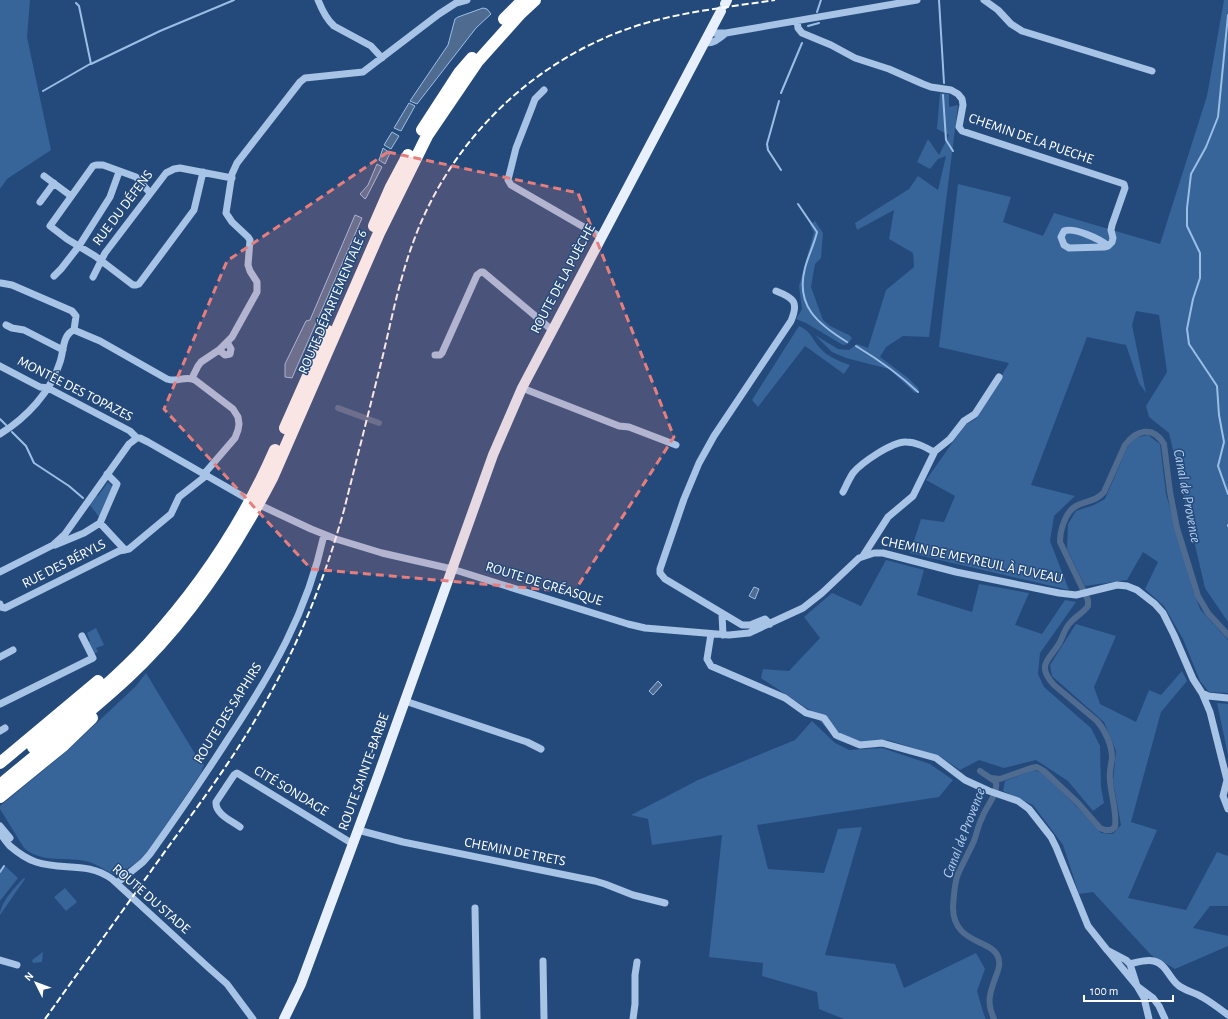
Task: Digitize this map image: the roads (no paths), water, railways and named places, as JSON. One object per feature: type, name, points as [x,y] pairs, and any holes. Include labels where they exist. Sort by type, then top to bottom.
[{"type":"highway","name":"ROUTE DÉPARTEMENTALE 6","points":[[173,621],[227,541],[255,491],[289,420],[391,187],[424,126],[459,73],[515,7],[523,0]]},
{"type":"highway","name":"ROUTE DÉPARTEMENTALE 6","points":[[173,621],[218,570],[236,543],[266,490],[379,233],[427,136],[478,61],[521,13],[535,0]]},
{"type":"highway","points":[[0,763],[133,652],[173,621]]},
{"type":"highway","points":[[0,774],[91,698],[173,621]]},
{"type":"highway","points":[[0,785],[128,677],[173,621]]},
{"type":"highway","points":[[0,797],[64,745],[138,674],[163,645],[173,621]]},
{"type":"main road","name":"ROUTE DE LA PUÈCHE","points":[[452,569],[493,455],[522,388],[724,5]]},
{"type":"main road","name":"ROUTE SAINTE-BARBE","points":[[284,1019],[301,984],[452,569]]},
{"type":"main road","name":"ROUTE SAINTE-BARBE","points":[[293,1019],[301,984]]},
{"type":"street","points":[[318,0],[329,22],[371,46],[382,58]]},
{"type":"street","points":[[192,378],[201,362],[219,350],[235,332],[257,292],[258,287],[256,278],[249,267],[248,259],[250,240],[229,219],[226,213],[232,178],[237,163],[302,80],[308,77],[363,72],[445,9],[456,3],[467,0]]},
{"type":"street","points":[[710,32],[726,33],[917,0]]},
{"type":"street","points":[[984,0],[998,10],[1011,24],[1022,31],[1152,70]]},
{"type":"street","name":"CHEMIN DE LA PUECHE","points":[[797,21],[798,28],[802,33],[831,45],[855,58],[889,69],[931,87],[951,90],[958,94],[962,99],[963,105],[959,127],[962,131],[1124,184],[1125,188],[1111,230],[1114,238],[1108,246]]},
{"type":"street","points":[[704,42],[713,42],[726,33]]},
{"type":"street","points":[[544,90],[535,99],[516,148],[508,180],[511,185],[601,237]]},
{"type":"street","points":[[150,193],[136,177],[103,165],[96,165],[93,166],[50,226],[133,285],[138,285],[194,210],[203,172]]},
{"type":"street","name":"RUE DU DÉFENS","points":[[93,277],[105,253],[166,173],[180,168],[232,178]]},
{"type":"street","points":[[54,276],[61,270],[79,246],[110,197],[119,172]]},
{"type":"street","points":[[44,176],[72,196]]},
{"type":"street","points":[[40,202],[54,183]]},
{"type":"street","points":[[1070,230],[1097,238],[1108,246],[1072,249],[1064,245],[1061,237],[1064,231],[1070,230]]},
{"type":"street","points":[[435,355],[440,355],[442,353],[477,275],[481,272],[483,272],[552,330]]},
{"type":"street","points":[[0,434],[15,425],[27,414],[48,388],[60,363],[66,337],[74,330],[76,316],[72,311],[12,286],[1,283]]},
{"type":"street","points":[[770,624],[765,619],[744,626],[664,579],[660,573],[660,569],[684,498],[699,464],[714,436],[791,321],[794,312],[794,301],[776,291]]},
{"type":"street","points":[[6,325],[22,330],[63,350]]},
{"type":"street","points":[[74,330],[100,342],[167,379],[174,381],[192,378],[198,381],[233,408],[238,417],[238,430],[235,438],[206,474],[179,497],[171,514],[129,549],[122,550],[100,523]]},
{"type":"street","name":"MONTÉE DES TOPAZES","points":[[0,366],[40,388],[48,388],[130,431],[136,438],[140,438],[148,442],[244,497]]},
{"type":"street","points":[[863,556],[888,517],[913,496],[934,452],[950,439],[964,421],[974,414],[999,378]]},
{"type":"street","points":[[522,388],[619,426],[629,427],[676,445]]},
{"type":"street","points":[[53,545],[65,534],[129,444],[136,438]]},
{"type":"street","points":[[843,492],[850,478],[858,468],[894,444],[912,442],[920,444],[934,452]]},
{"type":"street","points":[[0,572],[53,545],[84,533],[100,523],[117,484],[107,474]]},
{"type":"street","name":"ROUTE DE GRÉASQUE","points":[[264,507],[324,535],[382,552],[452,569],[628,624]]},
{"type":"street","name":"ROUTE DES SAPHIRS","points":[[117,884],[143,862],[150,854],[254,701],[285,645],[304,604],[316,567],[324,535]]},
{"type":"street","name":"RUE DES BÉRYLS","points":[[0,604],[1,607],[5,608],[122,550]]},
{"type":"street","name":"CHEMIN DE MEYREUIL À FUVEAU","points":[[628,624],[645,628],[723,635],[739,635],[749,633],[803,608],[822,593],[852,564],[863,556],[874,553],[887,554],[971,575],[1059,593],[1076,595],[1117,585],[1127,586],[1137,590],[1155,604],[1169,624],[1193,679],[1202,692],[1210,712],[1227,780],[1223,796],[1228,809]]},
{"type":"street","points":[[722,614],[723,635]]},
{"type":"street","points":[[711,634],[707,659],[711,666],[785,698],[806,713],[824,718],[836,735],[860,745],[882,743],[936,758],[965,780],[1018,801],[1029,809],[1051,837],[1088,926],[1137,986],[1144,998],[1149,1019]]},
{"type":"street","points":[[0,704],[93,658],[82,636]]},
{"type":"street","points":[[0,657],[13,650]]},
{"type":"street","points":[[1202,692],[1208,696],[1228,698]]},
{"type":"street","points":[[405,701],[527,742],[540,749]]},
{"type":"street","name":"CITÉ SONDAGE","points":[[240,827],[219,811],[216,805],[216,802],[234,775],[237,773],[353,844]]},
{"type":"street","name":"ROUTE DU STADE","points":[[0,826],[22,854]]},
{"type":"street","name":"CHEMIN DE TRETS","points":[[358,830],[403,842],[600,883],[633,895],[665,903]]},
{"type":"street","name":"ROUTE DU STADE","points":[[0,833],[9,845],[22,854],[39,862],[91,869],[107,876],[227,984],[253,1019]]},
{"type":"street","points":[[475,908],[477,1019]]},
{"type":"street","points":[[1107,950],[1126,960],[1130,964],[1137,986],[1153,998],[1159,1006],[1165,1019]]},
{"type":"street","points":[[0,960],[17,965]]},
{"type":"street","points":[[1130,964],[1146,960],[1155,961],[1162,965],[1172,980],[1181,987],[1202,997],[1228,1014]]},
{"type":"street","points":[[543,961],[544,1019]]},
{"type":"street","points":[[633,1019],[637,962]]},
{"type":"street","name":"ROUTE DU STADE","points":[[209,968],[220,981],[246,1019]]},
{"type":"waterway","points":[[76,3],[79,6],[91,64],[160,31],[234,0]]},
{"type":"waterway","points":[[817,12],[821,0]]},
{"type":"waterway","points":[[939,0],[944,83]]},
{"type":"waterway","points":[[1228,15],[1218,117],[1206,147],[1191,174],[1187,208],[1187,226],[1200,253],[1200,278],[1193,299],[1187,329],[1189,344],[1217,386],[1219,415],[1224,442],[1218,466],[1228,494]]},
{"type":"waterway","points":[[808,26],[819,23]]},
{"type":"waterway","points":[[781,93],[802,43]]},
{"type":"waterway","points":[[43,91],[90,64]]},
{"type":"waterway","points":[[943,95],[946,140],[953,151]]},
{"type":"waterway","points":[[779,101],[767,144],[768,150],[781,170]]},
{"type":"waterway","points":[[798,204],[817,232],[805,268],[803,293],[806,303],[818,321],[847,342]]},
{"type":"waterway","points":[[856,346],[904,379],[918,392]]},
{"type":"waterway","points":[[338,408],[379,423]]},
{"type":"waterway","points":[[0,419],[6,425]]},
{"type":"waterway","points":[[12,432],[26,446],[34,463],[69,486],[83,498]]},
{"type":"waterway","name":"Canal de Provence","points":[[991,778],[1000,779],[1037,767],[1044,771],[1078,803],[1100,828],[1111,830],[1115,827],[1110,777],[1112,753],[1108,738],[1097,721],[1054,685],[1048,678],[1045,667],[1046,662],[1060,642],[1068,625],[1088,606],[1088,600],[1060,542],[1066,517],[1076,506],[1097,498],[1104,492],[1125,445],[1139,433],[1150,432],[1155,434],[1164,444],[1170,492],[1177,528],[1198,596],[1208,613],[1228,635]]},
{"type":"waterway","name":"Canal de Provence","points":[[980,771],[996,782],[996,787],[979,823],[974,841],[958,874],[953,907],[955,920],[960,929],[967,936],[991,948],[999,961],[999,966],[990,997],[990,1007],[994,1019]]},
{"type":"waterway","points":[[0,872],[4,866]]},
{"type":"railway","points":[[45,1019],[225,767],[248,732],[285,666],[308,616],[336,537],[409,254],[429,205],[447,173],[469,142],[494,114],[522,89],[552,67],[584,48],[619,32],[657,20],[696,12],[775,0]]}]
